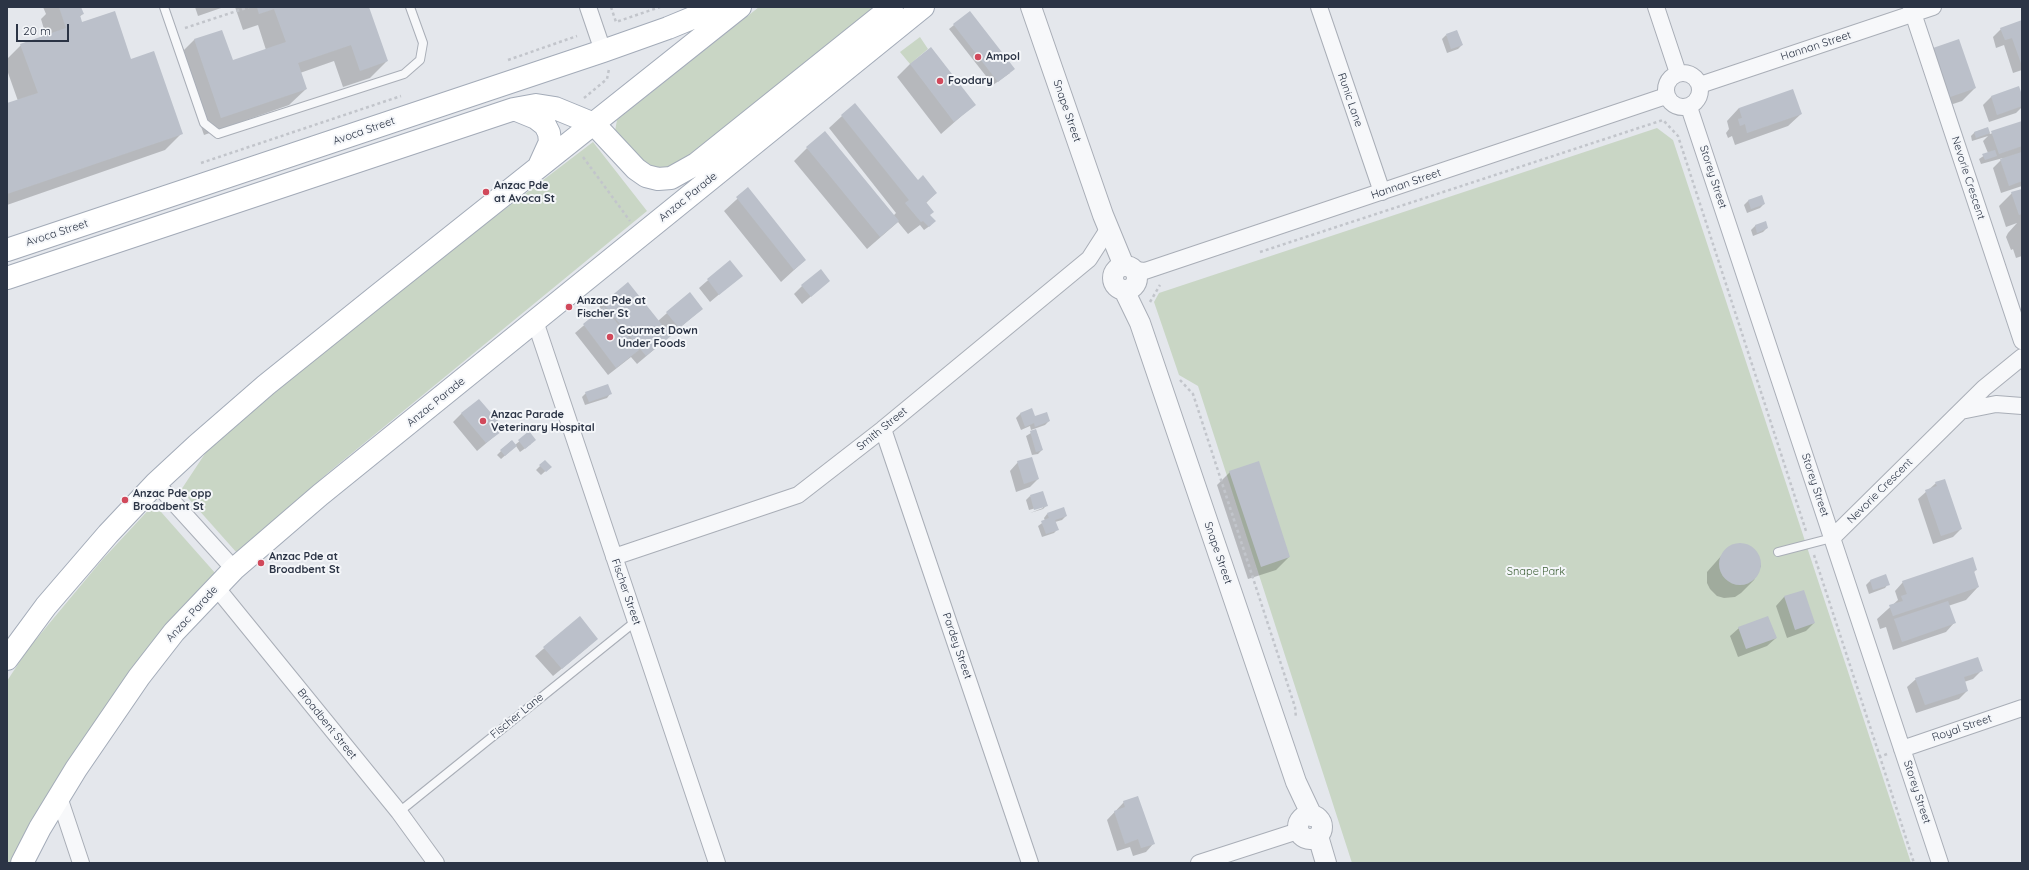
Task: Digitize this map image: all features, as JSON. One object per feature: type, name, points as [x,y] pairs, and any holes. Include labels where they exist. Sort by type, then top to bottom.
[{"type":"main road","name":"Avoca Street","points":[[7,250],[603,51],[668,28],[719,7]]},
{"type":"main road","points":[[7,659],[46,606],[108,534],[156,483],[266,385],[540,164],[594,124],[740,7]]},
{"type":"main road","points":[[7,278],[514,109],[536,105],[554,108],[594,124],[636,169],[646,176],[658,179],[671,178],[696,164],[892,7]]},
{"type":"main road","name":"Anzac Parade","points":[[22,863],[40,828],[99,733],[139,677],[174,632],[234,569],[320,495],[923,7]]},
{"type":"main road","points":[[514,109],[536,118],[545,125],[549,133],[550,142],[540,164]]},
{"type":"main road","points":[[244,171],[253,196]]},
{"type":"street","points":[[588,7],[603,51]]},
{"type":"street","name":"Snape Street","points":[[1031,7],[1105,223],[1131,276],[1140,323],[1296,782],[1295,799],[1307,828],[1318,863]]},
{"type":"street","name":"Runic Lane","points":[[1319,7],[1382,192]]},
{"type":"street","points":[[1656,7],[1678,73]]},
{"type":"street","name":"Hannan Street","points":[[1700,85],[1912,10],[1933,7]]},
{"type":"street","name":"Nevorie Crescent","points":[[1912,10],[2022,342]]},
{"type":"street","points":[[1678,73],[1691,75],[1700,85],[1698,98],[1689,107],[1684,108],[1675,106],[1666,96],[1665,89],[1667,82],[1678,73]]},
{"type":"street","name":"Hannan Street","points":[[1131,276],[1666,96]]},
{"type":"street","name":"Storey Street","points":[[1689,107],[1940,863]]},
{"type":"street","name":"Smith Street","points":[[614,557],[798,495],[883,429],[1089,259],[1105,223]]},
{"type":"street","name":"Fischer Street","points":[[535,321],[717,863]]},
{"type":"street","name":"Nevorie Crescent","points":[[1832,538],[1984,388],[2022,357]]},
{"type":"street","points":[[1961,411],[1996,404],[2022,406]]},
{"type":"street","name":"Pardey Street","points":[[883,429],[1030,863]]},
{"type":"street","points":[[156,483],[234,569]]},
{"type":"street","name":"Broadbent Street","points":[[216,587],[399,812],[436,863]]},
{"type":"street","name":"Royal Street","points":[[1902,749],[2022,708]]},
{"type":"street","points":[[59,797],[81,863]]},
{"type":"street","points":[[1199,863],[1307,828]]},
{"type":"street","name":"Snape Street","points":[[1307,828],[1326,863]]},
{"type":"lane","points":[[164,7],[204,122],[218,134],[404,74],[420,60],[423,43],[410,7]]},
{"type":"lane","points":[[1778,552],[1832,538]]},
{"type":"lane","name":"Fischer Lane","points":[[399,812],[636,621]]},
{"type":"path","points":[[173,32],[249,7]]},
{"type":"path","points":[[611,7],[616,22],[660,7]]},
{"type":"path","points":[[582,100],[606,78],[610,71],[603,51]]},
{"type":"path","points":[[1257,253],[1663,120],[1678,136],[1914,863]]},
{"type":"path","points":[[579,151],[631,222],[627,225]]},
{"type":"path","points":[[1149,303],[1160,285],[1167,282]]},
{"type":"path","points":[[1177,376],[1193,394],[1295,707],[1296,721]]},
{"type":"path","points":[[1880,757],[1902,749]]},
{"type":"green space","points":[[759,7],[876,7],[693,156],[671,168],[655,167],[639,160],[615,131],[617,120]]},
{"type":"green space","points":[[920,37],[928,49],[910,64],[900,52]]},
{"type":"green space","name":"Snape Park","points":[[1657,128],[1673,140],[1911,863],[1352,863],[1198,386],[1179,375],[1154,302],[1159,293]]},
{"type":"green space","points":[[593,142],[647,211],[329,472],[237,553],[181,490],[210,446],[404,286]]},
{"type":"green space","points":[[154,504],[216,574],[174,617],[119,686],[70,764],[15,863],[7,863],[7,681],[28,649],[102,560]]},
{"type":"building","points":[[59,7],[81,7],[84,14],[80,15],[82,22],[115,11],[131,59],[154,51],[183,134],[7,194],[7,103],[38,93],[20,44],[66,28]]},
{"type":"building","points":[[257,7],[369,7],[388,61],[360,71],[351,45],[298,63],[307,89],[221,118],[194,39],[222,30],[233,60],[286,42],[274,9],[259,14]]},
{"type":"building","points":[[970,11],[1015,69],[998,82],[953,24]]},
{"type":"building","points":[[2022,20],[2022,66],[2012,38],[2005,40],[2000,28]]},
{"type":"building","points":[[1457,30],[1463,45],[1451,49],[1446,34]]},
{"type":"building","points":[[1959,39],[1976,88],[1950,97],[1933,48]]},
{"type":"building","name":"Foodary","points":[[931,47],[976,105],[954,122],[910,64]]},
{"type":"building","points":[[2019,86],[2022,95],[2022,106],[1997,115],[1991,96]]},
{"type":"building","points":[[1793,89],[1802,114],[1747,133],[1745,124],[1740,126],[1738,119],[1742,118],[1739,108]]},
{"type":"building","points":[[855,103],[918,180],[923,175],[937,193],[926,202],[934,212],[930,215],[936,221],[929,227],[923,221],[921,222],[905,203],[909,200],[841,115]]},
{"type":"building","points":[[2022,121],[2022,146],[1999,154],[1991,131]]},
{"type":"building","points":[[1988,127],[1990,133],[1976,138],[1974,132]]},
{"type":"building","points":[[825,131],[899,221],[880,237],[806,147]]},
{"type":"building","points":[[1995,150],[1997,156],[1985,160],[1982,154]]},
{"type":"building","points":[[2022,152],[2022,181],[2009,186],[2000,159]]},
{"type":"building","points":[[748,187],[806,260],[794,270],[736,197]]},
{"type":"building","points":[[2022,189],[2022,214],[2019,215],[2011,192]]},
{"type":"building","points":[[1762,195],[1765,204],[1751,209],[1748,200]]},
{"type":"building","points":[[1766,221],[1768,228],[1757,233],[1755,225]]},
{"type":"building","points":[[730,260],[743,276],[719,295],[707,279]]},
{"type":"building","points":[[821,269],[830,281],[811,297],[801,285]]},
{"type":"building","points":[[628,282],[671,336],[646,356],[603,303]]},
{"type":"building","points":[[690,292],[703,309],[679,328],[666,312]]},
{"type":"building","name":"Gourmet Down Under Foods","points":[[604,307],[639,350],[616,368],[583,324]]},
{"type":"building","points":[[608,384],[612,394],[589,402],[585,392]]},
{"type":"building","name":"Anzac Parade Veterinary Hospital","points":[[479,399],[505,429],[486,443],[461,413]]},
{"type":"building","points":[[1032,408],[1035,416],[1047,412],[1050,421],[1035,427],[1034,423],[1025,427],[1020,413]]},
{"type":"building","points":[[1036,429],[1043,450],[1036,452],[1030,431]]},
{"type":"building","points":[[529,431],[536,440],[525,449],[518,440]]},
{"type":"building","points":[[512,440],[517,446],[505,456],[500,450]]},
{"type":"building","points":[[1032,457],[1039,479],[1024,484],[1017,461]]},
{"type":"building","points":[[545,460],[552,467],[546,472],[539,465]]},
{"type":"building","points":[[1259,461],[1290,557],[1261,567],[1229,471]]},
{"type":"building","points":[[1945,479],[1962,529],[1941,536],[1925,490],[1937,486],[1935,482]]},
{"type":"building","points":[[1043,491],[1048,506],[1034,510],[1030,495]]},
{"type":"building","points":[[1064,507],[1067,516],[1055,520],[1059,530],[1046,534],[1041,521],[1049,518],[1047,513]]},
{"type":"building","points":[[1736,543],[1744,543],[1752,546],[1758,552],[1761,564],[1758,576],[1752,582],[1744,585],[1736,585],[1728,582],[1722,576],[1719,568],[1719,560],[1722,552],[1728,546]]},
{"type":"building","points":[[1973,557],[1977,570],[1974,571],[1979,587],[1893,616],[1889,605],[1903,601],[1901,596],[1907,594],[1902,581]]},
{"type":"building","points":[[1886,574],[1890,585],[1873,590],[1870,580]]},
{"type":"building","points":[[1804,590],[1815,623],[1795,630],[1784,596]]},
{"type":"building","points":[[1948,601],[1956,623],[1902,642],[1894,619]]},
{"type":"building","points":[[580,616],[598,639],[562,669],[543,647]]},
{"type":"building","points":[[1768,616],[1777,638],[1746,649],[1738,627]]},
{"type":"building","points":[[1978,657],[1983,671],[1964,677],[1968,691],[1925,705],[1915,678]]},
{"type":"building","points":[[1138,796],[1155,844],[1141,848],[1138,839],[1125,844],[1114,811],[1125,807],[1123,801]]},
{"type":"place","name":"Ampol","points":[[978,57]]},
{"type":"place","name":"Foodary","points":[[940,81]]},
{"type":"place","name":"Anzac Pde at Avoca St","points":[[486,192]]},
{"type":"place","name":"Anzac Pde at Fischer St","points":[[569,307]]},
{"type":"place","name":"Gourmet Down Under Foods","points":[[610,337]]},
{"type":"place","name":"Anzac Parade Veterinary Hospital","points":[[483,421]]},
{"type":"place","name":"Anzac Pde opp Broadbent St","points":[[125,500]]},
{"type":"place","name":"Anzac Pde at Broadbent St","points":[[261,563]]}]
